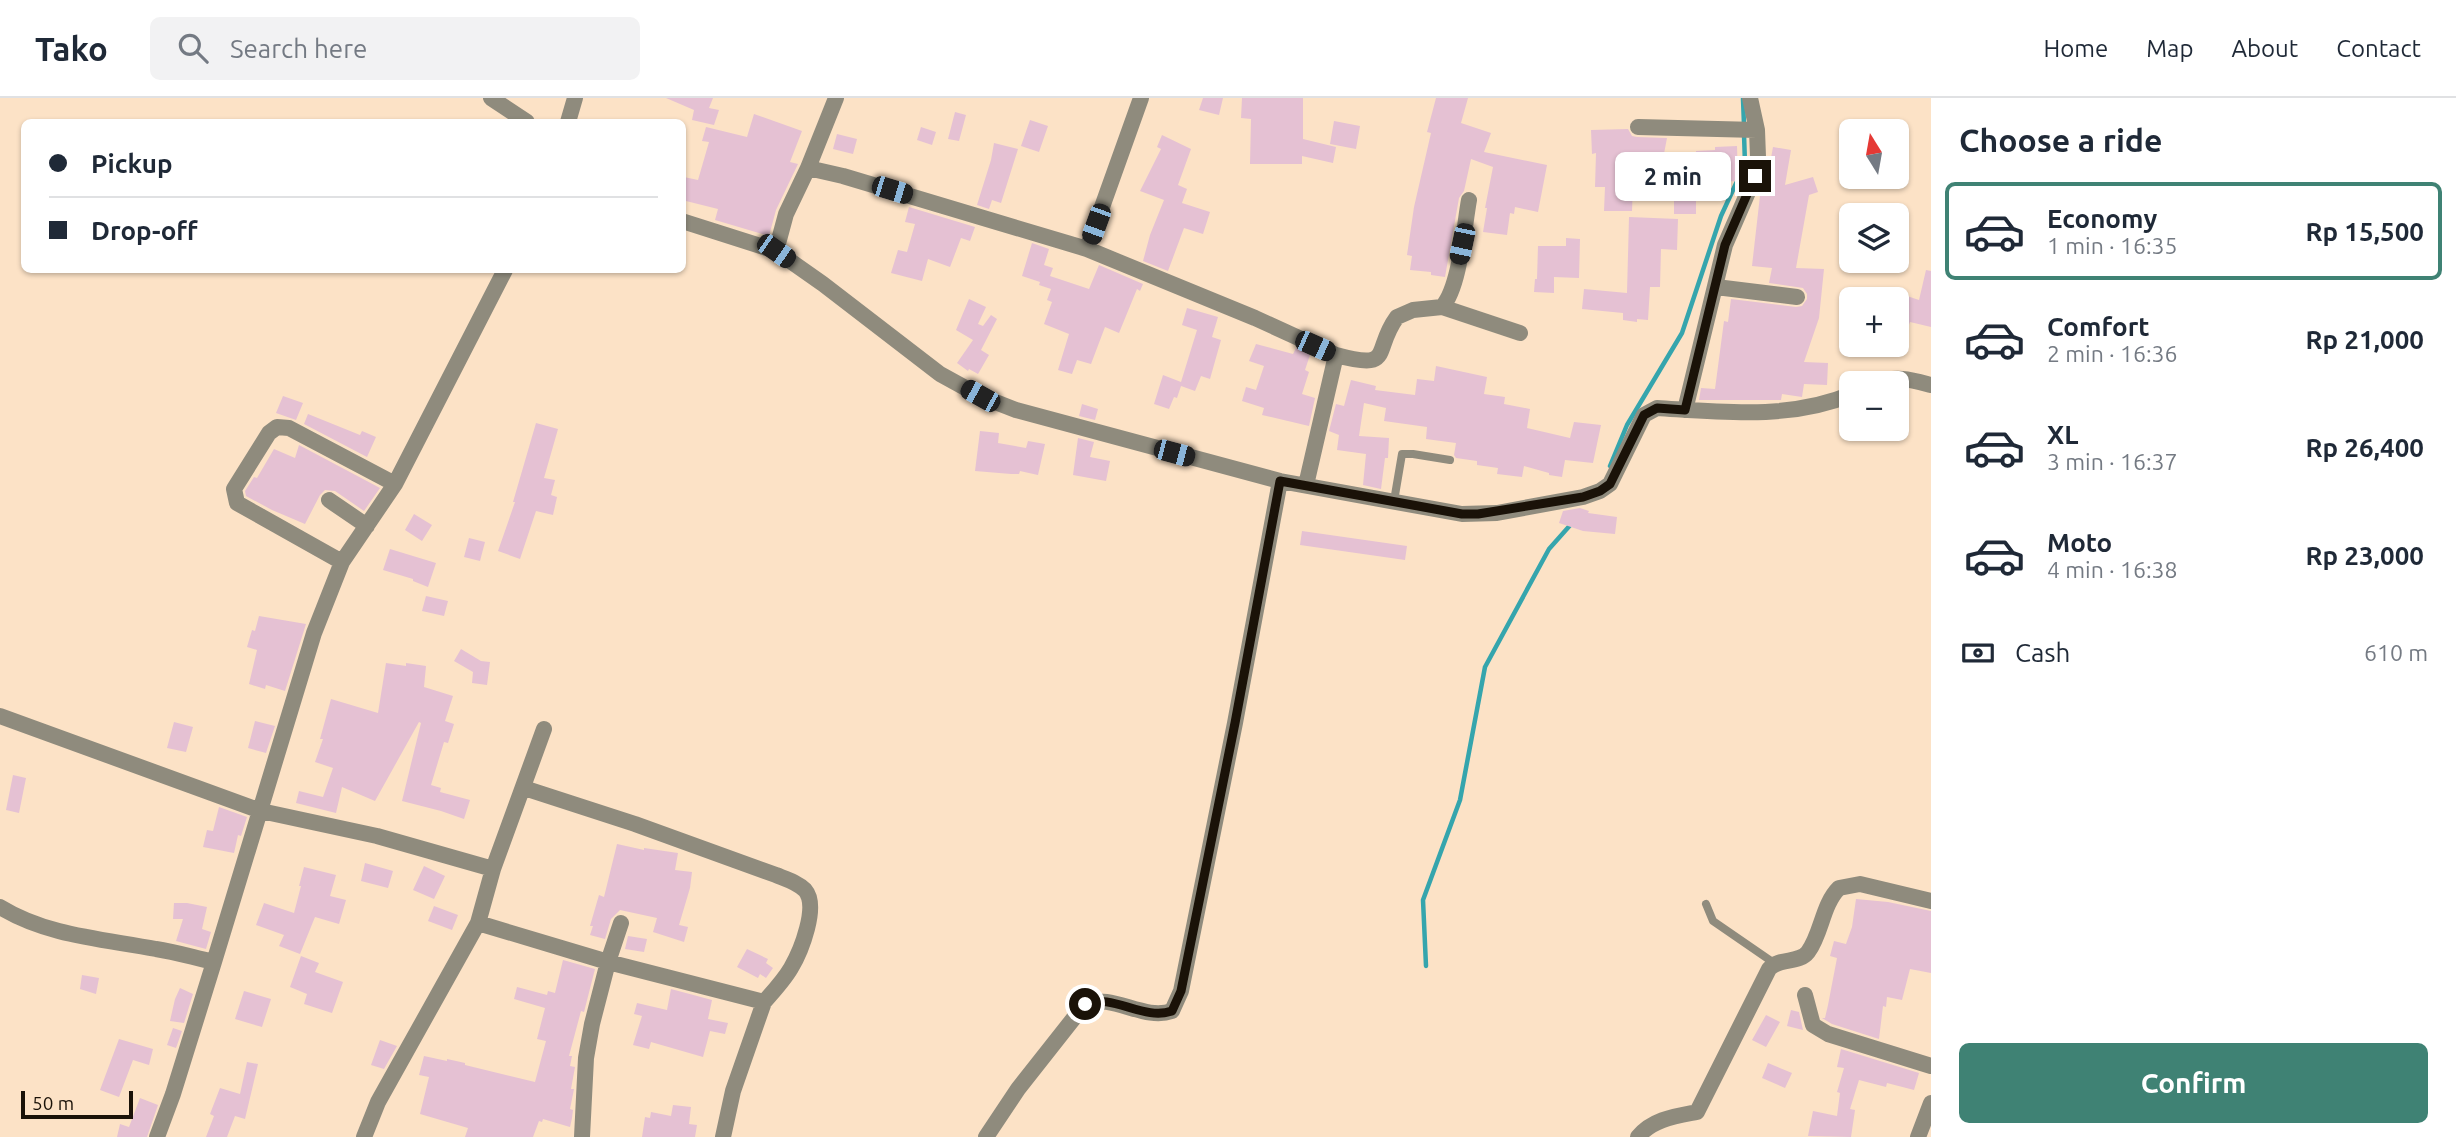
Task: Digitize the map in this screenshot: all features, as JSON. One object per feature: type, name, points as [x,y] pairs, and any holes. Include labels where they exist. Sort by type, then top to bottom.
[{"type":"street","points":[[491,98],[522,119]]},
{"type":"street","points":[[569,119],[575,98]]},
{"type":"street","points":[[776,251],[786,214],[836,98]]},
{"type":"street","points":[[1087,249],[1141,98]]},
{"type":"street","points":[[1685,410],[1725,245],[1755,176],[1758,157],[1757,131],[1750,98]]},
{"type":"street","points":[[1638,127],[1757,131]]},
{"type":"street","points":[[808,168],[1087,249],[1255,318],[1336,355],[1366,362],[1375,360],[1384,350],[1397,317],[1413,310],[1442,307],[1520,333]]},
{"type":"street","points":[[1442,307],[1448,300],[1454,282],[1469,200]]},
{"type":"street","points":[[686,222],[776,251],[940,374],[980,396],[1016,410],[1280,481],[1462,514],[1478,514],[1583,497],[1600,491],[1610,484],[1644,415],[1657,408],[1784,412],[1839,399]]},
{"type":"street","points":[[157,1137],[173,1094],[314,633],[342,562],[395,484],[503,273]]},
{"type":"street","points":[[1716,287],[1797,297]]},
{"type":"street","points":[[1306,485],[1336,355]]},
{"type":"street","points":[[1909,379],[1931,385]]},
{"type":"street","points":[[342,562],[237,503],[234,489],[269,433],[277,426],[289,428],[395,484]]},
{"type":"street","points":[[986,1137],[1018,1089],[1085,1004],[1092,1001],[1162,1014],[1172,1011],[1176,1004],[1181,991],[1233,736],[1280,481]]},
{"type":"street","points":[[329,499],[366,526]]},
{"type":"street","points":[[0,716],[261,811],[377,836],[493,869]]},
{"type":"street","points":[[364,1137],[379,1102],[478,922],[493,869],[544,729]]},
{"type":"street","points":[[524,789],[635,824],[776,875],[796,883],[806,892],[811,909],[801,947],[783,980],[764,1002],[733,1091],[723,1137]]},
{"type":"street","points":[[1638,1137],[1646,1128],[1670,1117],[1697,1112],[1769,969],[1774,963],[1808,953],[1835,892],[1849,884],[1931,901]]},
{"type":"street","points":[[0,907],[45,927],[214,962]]},
{"type":"street","points":[[478,922],[608,962],[764,1002]]},
{"type":"street","points":[[582,1137],[586,1058],[592,1024],[621,923]]},
{"type":"street","points":[[1805,995],[1813,1025],[1828,1034],[1931,1066]]},
{"type":"street","points":[[1919,1137],[1931,1103]]},
{"type":"lane","points":[[1394,501],[1402,454],[1450,460]]},
{"type":"lane","points":[[1706,904],[1713,921],[1774,963]]},
{"type":"building","points":[[666,98],[713,98],[709,108],[719,110],[714,125],[692,120],[694,110]]},
{"type":"building","points":[[1203,98],[1223,98],[1219,115],[1199,110]]},
{"type":"building","points":[[1242,98],[1303,98],[1303,139],[1336,147],[1333,163],[1302,156],[1302,164],[1250,164],[1251,119],[1241,118]]},
{"type":"building","points":[[1436,98],[1468,98],[1461,123],[1491,133],[1484,152],[1547,165],[1538,212],[1515,207],[1514,214],[1510,213],[1507,235],[1483,232],[1493,167],[1471,159],[1464,191],[1459,198],[1445,277],[1431,275],[1431,272],[1410,270],[1412,256],[1407,255],[1414,207],[1431,133],[1427,132]]},
{"type":"building","points":[[955,112],[966,115],[959,141],[948,139]]},
{"type":"building","points":[[754,114],[802,131],[790,162],[798,164],[776,210],[769,236],[715,220],[718,209],[686,201],[686,177],[698,180],[709,142],[702,141],[706,127],[747,137]]},
{"type":"building","points":[[1030,120],[1048,126],[1039,152],[1021,146]]},
{"type":"building","points":[[1334,121],[1360,126],[1356,149],[1330,144]]},
{"type":"building","points":[[921,127],[936,132],[932,145],[917,140]]},
{"type":"building","points":[[1628,129],[1632,136],[1667,138],[1662,164],[1634,159],[1632,211],[1604,211],[1605,187],[1595,187],[1596,153],[1592,154],[1591,130]]},
{"type":"building","points":[[837,134],[857,139],[853,154],[833,149]]},
{"type":"building","points":[[1162,135],[1191,149],[1178,185],[1187,189],[1182,203],[1210,212],[1203,234],[1184,228],[1168,271],[1143,261],[1164,200],[1140,191],[1161,149],[1157,147]]},
{"type":"building","points":[[994,143],[1018,149],[1001,203],[992,200],[989,209],[977,205]]},
{"type":"building","points":[[1737,146],[1738,181],[1697,183],[1696,151]]},
{"type":"building","points":[[1773,147],[1791,150],[1785,185],[1813,177],[1818,192],[1809,195],[1796,268],[1824,269],[1819,318],[1804,362],[1828,363],[1827,385],[1804,384],[1802,397],[1782,394],[1781,400],[1699,400],[1701,388],[1715,389],[1724,321],[1728,322],[1731,299],[1796,307],[1802,306],[1807,299],[1803,288],[1769,283],[1772,268],[1752,266],[1761,187],[1765,179],[1767,180]]},
{"type":"building","points":[[1674,193],[1696,193],[1696,214],[1674,214]]},
{"type":"building","points":[[909,207],[975,227],[970,241],[961,238],[950,267],[928,259],[922,281],[891,273],[898,250],[907,252],[915,224],[905,222]]},
{"type":"building","points":[[1629,217],[1678,219],[1677,250],[1661,249],[1660,287],[1650,287],[1648,320],[1637,319],[1637,322],[1623,320],[1623,313],[1582,309],[1584,289],[1627,293]]},
{"type":"building","points":[[1566,238],[1580,239],[1579,278],[1554,277],[1554,293],[1534,292],[1538,246],[1566,246]]},
{"type":"building","points":[[1032,243],[1049,249],[1044,265],[1053,268],[1050,276],[1089,289],[1099,265],[1143,284],[1140,291],[1137,289],[1119,333],[1105,327],[1091,364],[1077,360],[1072,374],[1058,370],[1069,334],[1044,324],[1052,302],[1047,300],[1051,289],[1022,276]]},
{"type":"building","points":[[1926,270],[1931,271],[1931,327],[1910,322],[1909,325],[1909,297],[1919,300]]},
{"type":"building","points":[[969,299],[986,307],[978,324],[983,326],[991,315],[997,319],[981,350],[989,355],[978,374],[957,363],[973,340],[956,330]]},
{"type":"building","points":[[1187,308],[1218,317],[1212,337],[1221,340],[1210,379],[1201,376],[1195,391],[1181,386],[1169,409],[1154,404],[1163,375],[1181,382],[1197,330],[1182,325]]},
{"type":"building","points":[[1256,344],[1293,354],[1296,348],[1310,355],[1305,370],[1309,372],[1302,394],[1315,398],[1309,426],[1262,415],[1264,408],[1242,401],[1246,387],[1256,390],[1264,366],[1249,361]]},
{"type":"building","points":[[1436,366],[1487,377],[1484,394],[1505,397],[1504,404],[1530,409],[1527,428],[1570,438],[1574,422],[1601,425],[1593,463],[1565,460],[1562,477],[1524,466],[1522,477],[1497,474],[1498,468],[1456,458],[1456,443],[1426,439],[1427,427],[1384,421],[1386,408],[1364,403],[1359,436],[1389,438],[1388,458],[1385,458],[1381,489],[1363,485],[1366,454],[1337,450],[1339,435],[1329,431],[1336,404],[1344,406],[1351,380],[1376,386],[1375,390],[1415,395],[1417,379],[1434,381]]},
{"type":"building","points":[[283,396],[303,403],[296,420],[276,413]]},
{"type":"building","points":[[1082,404],[1098,409],[1095,420],[1079,416]]},
{"type":"building","points":[[308,414],[360,435],[362,431],[376,437],[367,457],[304,424]]},
{"type":"building","points":[[536,423],[558,429],[544,478],[555,480],[551,495],[557,497],[553,515],[536,511],[520,559],[498,551],[515,502]]},
{"type":"building","points":[[980,431],[999,433],[998,443],[1026,448],[1028,441],[1045,444],[1038,475],[1020,471],[1019,474],[1011,474],[975,471]]},
{"type":"building","points":[[1078,438],[1094,442],[1090,457],[1110,461],[1106,481],[1073,475]]},
{"type":"building","points":[[299,445],[380,488],[364,511],[335,491],[325,490],[305,524],[246,496],[245,491],[254,477],[257,478],[274,449],[295,458]]},
{"type":"building","points":[[1580,508],[1589,511],[1588,513],[1617,517],[1615,534],[1583,531],[1559,523],[1563,511]]},
{"type":"building","points":[[414,514],[432,525],[422,541],[405,530]]},
{"type":"building","points":[[1302,531],[1407,546],[1405,560],[1300,545]]},
{"type":"building","points":[[469,538],[485,542],[480,561],[464,557]]},
{"type":"building","points":[[390,549],[436,563],[428,587],[413,579],[383,570]]},
{"type":"building","points":[[426,596],[448,601],[444,616],[422,611]]},
{"type":"building","points":[[259,616],[306,624],[285,691],[266,685],[265,689],[249,684],[257,650],[247,647]]},
{"type":"building","points":[[461,649],[481,661],[490,662],[487,685],[472,683],[473,672],[454,661]]},
{"type":"building","points":[[386,663],[426,666],[424,687],[453,696],[445,721],[454,724],[448,743],[444,742],[431,785],[441,788],[440,792],[470,800],[464,819],[402,801],[421,723],[419,722],[375,801],[342,787],[336,813],[296,803],[299,791],[323,797],[333,768],[315,762],[331,699],[378,713]]},
{"type":"building","points":[[255,721],[275,726],[266,753],[248,748]]},
{"type":"building","points":[[174,722],[193,727],[186,752],[167,748]]},
{"type":"building","points":[[13,775],[26,778],[19,813],[6,810]]},
{"type":"building","points":[[219,807],[247,817],[241,836],[238,835],[234,853],[203,847],[207,830],[213,831]]},
{"type":"building","points":[[617,844],[678,853],[675,870],[692,872],[679,925],[688,927],[684,942],[653,932],[657,918],[620,910],[611,919],[605,939],[590,935],[599,895],[604,897]]},
{"type":"building","points":[[365,863],[393,871],[388,888],[361,881]]},
{"type":"building","points":[[424,866],[445,876],[434,899],[413,890]]},
{"type":"building","points":[[304,867],[336,875],[330,896],[346,900],[339,924],[315,917],[300,954],[279,946],[284,935],[256,925],[264,903],[294,913]]},
{"type":"building","points":[[1856,899],[1931,911],[1931,973],[1910,969],[1902,1000],[1887,997],[1886,1007],[1883,1006],[1879,1039],[1832,1024],[1822,1018],[1825,1018],[1837,958],[1830,956],[1834,941],[1846,944],[1852,927]]},
{"type":"building","points":[[174,903],[207,907],[202,929],[211,932],[206,949],[176,941],[183,919],[173,919]]},
{"type":"building","points":[[434,906],[458,915],[452,930],[428,921]]},
{"type":"building","points":[[628,936],[647,939],[644,952],[625,949]]},
{"type":"building","points":[[747,949],[768,959],[766,963],[773,968],[766,978],[760,974],[758,978],[737,967]]},
{"type":"building","points":[[301,956],[319,963],[315,972],[343,982],[332,1013],[304,1004],[307,994],[290,987]]},
{"type":"building","points":[[563,960],[595,969],[569,1056],[572,1056],[570,1066],[575,1067],[571,1089],[574,1089],[570,1127],[543,1119],[542,1122],[539,1121],[533,1137],[465,1137],[468,1128],[420,1114],[429,1077],[419,1075],[424,1056],[465,1063],[535,1082],[546,1041],[537,1039],[545,1008],[514,999],[517,987],[547,995],[548,991],[555,993]]},
{"type":"building","points":[[82,975],[99,978],[96,994],[80,989]]},
{"type":"building","points":[[180,988],[193,994],[184,1023],[170,1021]]},
{"type":"building","points":[[671,989],[712,1000],[708,1019],[728,1023],[725,1034],[710,1031],[703,1057],[651,1042],[649,1049],[633,1045],[642,1016],[634,1014],[637,1003],[667,1010]]},
{"type":"building","points":[[244,991],[271,999],[262,1027],[235,1019]]},
{"type":"building","points":[[1791,1010],[1799,1012],[1803,1030],[1787,1026]]},
{"type":"building","points":[[1766,1015],[1780,1022],[1766,1047],[1752,1040]]},
{"type":"building","points":[[173,1028],[182,1031],[176,1048],[167,1045]]},
{"type":"building","points":[[119,1039],[153,1049],[149,1065],[133,1060],[119,1097],[100,1090]]},
{"type":"building","points":[[380,1040],[397,1046],[384,1069],[371,1065]]},
{"type":"building","points":[[1841,1049],[1919,1073],[1914,1090],[1859,1080],[1850,1109],[1855,1110],[1851,1137],[1808,1136],[1813,1111],[1837,1116],[1840,1093],[1837,1092],[1844,1068],[1837,1067]]},
{"type":"building","points":[[247,1062],[258,1064],[245,1119],[235,1116],[227,1137],[206,1137],[214,1116],[210,1114],[220,1088],[240,1094]]},
{"type":"building","points":[[1768,1063],[1792,1073],[1785,1088],[1762,1078]]},
{"type":"building","points":[[140,1098],[158,1105],[147,1137],[117,1137],[120,1124],[129,1127]]},
{"type":"building","points":[[673,1105],[691,1107],[689,1124],[697,1125],[695,1137],[642,1137],[645,1117],[650,1118],[651,1112],[671,1116]]},
{"type":"waterway","points":[[1743,99],[1744,125]]},
{"type":"waterway","points":[[1610,466],[1627,425],[1682,333],[1721,216],[1745,164],[1744,134]]},
{"type":"waterway","points":[[1426,966],[1423,900],[1460,800],[1485,667],[1549,549],[1573,522]]},
{"type":"route","points":[[1085,1004],[1092,1001],[1162,1014],[1172,1011],[1181,991],[1280,481],[1462,514],[1497,513],[1583,497],[1600,491],[1610,484],[1644,415],[1657,408],[1685,410],[1725,245],[1755,176]]}]
